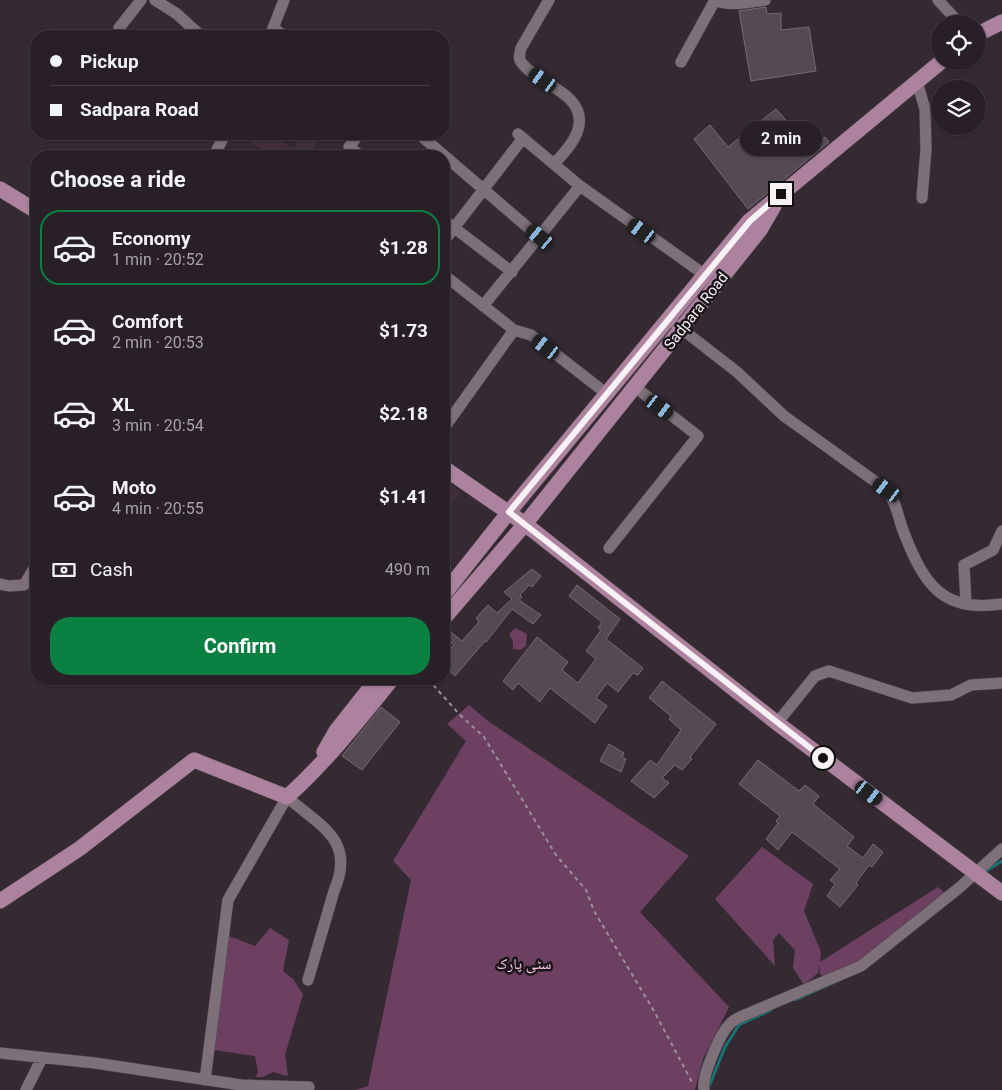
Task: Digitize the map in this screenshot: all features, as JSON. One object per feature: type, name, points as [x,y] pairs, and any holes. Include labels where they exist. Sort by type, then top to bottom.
[{"type":"main road","points":[[986,30],[1002,22]]},
{"type":"main road","points":[[781,194],[931,70]]},
{"type":"main road","points":[[0,189],[30,207]]},
{"type":"main road","name":"Sadpara Road","points":[[450,586],[509,512],[750,221],[781,194]]},
{"type":"main road","name":"Sadpara Road","points":[[450,611],[526,524],[760,230],[781,194]]},
{"type":"main road","points":[[450,472],[526,524],[777,723],[1002,894]]},
{"type":"main road","points":[[313,773],[336,731],[372,685]]},
{"type":"main road","points":[[0,901],[79,849],[194,760],[287,797],[313,773],[346,737],[387,685]]},
{"type":"street","points":[[119,28],[141,0]]},
{"type":"street","points":[[155,0],[177,14],[194,30]]},
{"type":"street","points":[[273,30],[284,0]]},
{"type":"street","points":[[549,0],[519,56],[521,62],[531,71],[566,96],[575,107],[579,116],[580,126],[574,138],[554,164]]},
{"type":"street","points":[[681,62],[715,0],[733,4],[765,0]]},
{"type":"street","points":[[938,0],[952,15]]},
{"type":"street","points":[[916,82],[925,109],[926,149],[922,198]]},
{"type":"street","points":[[450,234],[484,190],[521,136],[580,186],[705,275]]},
{"type":"street","points":[[352,150],[349,148],[355,140]]},
{"type":"street","points":[[426,140],[438,150]]},
{"type":"street","points":[[450,161],[540,237]]},
{"type":"street","points":[[484,306],[580,186]]},
{"type":"street","points":[[450,224],[512,272]]},
{"type":"street","points":[[450,280],[514,330],[531,335],[607,394]]},
{"type":"street","points":[[669,319],[737,372],[784,416],[887,490],[896,504],[904,532],[924,576],[938,592],[966,604],[985,607],[1002,604]]},
{"type":"street","points":[[450,420],[514,330]]},
{"type":"street","points":[[609,548],[698,436],[635,387]]},
{"type":"street","points":[[966,604],[964,565],[993,550],[1002,530]]},
{"type":"street","points":[[0,584],[9,586],[24,584],[30,574]]},
{"type":"street","points":[[777,723],[815,676],[822,672],[829,671],[847,675],[912,698],[951,694],[971,685],[1002,683]]},
{"type":"street","points":[[205,1080],[228,900],[287,797],[332,836],[338,845],[341,857],[342,869],[340,878],[334,891],[308,980]]},
{"type":"street","points":[[704,1090],[703,1081],[730,1024],[740,1017],[806,991],[860,966],[976,874],[1002,849]]},
{"type":"street","points":[[0,1053],[96,1063],[241,1085],[309,1087]]},
{"type":"street","points":[[26,1090],[42,1058]]},
{"type":"path","points":[[433,685],[459,714],[484,737],[556,855],[586,890],[594,911],[654,1011],[683,1064],[688,1078],[697,1090]]},
{"type":"shaded area","points":[[247,140],[278,140],[294,149],[299,140],[317,140],[312,150],[264,150]]},
{"type":"shaded area","points":[[450,483],[461,493],[450,505]]},
{"type":"green space","points":[[515,628],[527,634],[526,646],[521,650],[513,649],[513,642],[509,634]]},
{"type":"green space","name":"سٹی پارک","points":[[469,705],[488,721],[689,856],[640,912],[729,1007],[703,1059],[695,1090],[355,1090],[368,1086],[411,880],[393,861],[466,741],[447,724]]},
{"type":"green space","points":[[762,847],[813,884],[804,911],[821,952],[820,962],[938,887],[945,893],[924,908],[859,963],[826,978],[820,974],[819,965],[818,973],[804,985],[793,968],[795,950],[779,933],[773,940],[775,966],[715,899]]},
{"type":"green space","points":[[270,928],[289,940],[283,971],[293,979],[303,994],[285,1055],[288,1076],[273,1072],[263,1077],[256,1077],[258,1072],[255,1056],[214,1050],[229,936],[255,946]]},
{"type":"building","points":[[766,7],[767,14],[781,13],[781,30],[809,27],[816,71],[751,81],[739,11]]},
{"type":"building","points":[[776,109],[811,148],[825,137],[829,142],[748,209],[694,139],[710,125],[728,147]]},
{"type":"building","points":[[532,569],[541,576],[532,587],[529,585],[520,595],[522,597],[519,600],[541,615],[533,624],[512,609],[486,642],[455,676],[450,671],[450,649],[454,645],[450,642],[450,631],[462,641],[479,622],[476,618],[488,605],[497,613],[512,599],[504,592]]},
{"type":"building","points":[[577,585],[620,619],[606,639],[643,668],[638,675],[633,673],[618,692],[607,683],[596,698],[607,706],[595,723],[550,688],[540,702],[518,683],[513,690],[503,681],[537,637],[568,662],[562,670],[578,683],[596,659],[586,651],[601,630],[598,628],[602,622],[569,596]]},
{"type":"building","points":[[662,681],[716,724],[690,757],[692,759],[682,770],[675,765],[662,778],[669,783],[654,798],[631,781],[650,760],[657,765],[681,730],[669,719],[671,716],[649,698]]},
{"type":"building","points":[[381,707],[400,722],[362,770],[342,756]]},
{"type":"building","points":[[609,744],[624,753],[622,757],[626,759],[621,772],[600,761]]},
{"type":"building","points":[[758,760],[799,791],[805,785],[819,796],[813,804],[854,837],[847,846],[863,858],[873,844],[883,852],[872,867],[869,865],[856,883],[858,885],[840,907],[827,896],[835,884],[830,880],[840,869],[792,832],[778,850],[766,839],[778,823],[776,821],[780,816],[739,784]]},
{"type":"waterway","points":[[986,871],[1002,861]]},
{"type":"waterway","points":[[795,1000],[860,971]]},
{"type":"waterway","points":[[708,1089],[725,1047],[739,1025],[771,1010]]},
{"type":"route","points":[[781,194],[750,221],[509,512],[823,758]]}]
